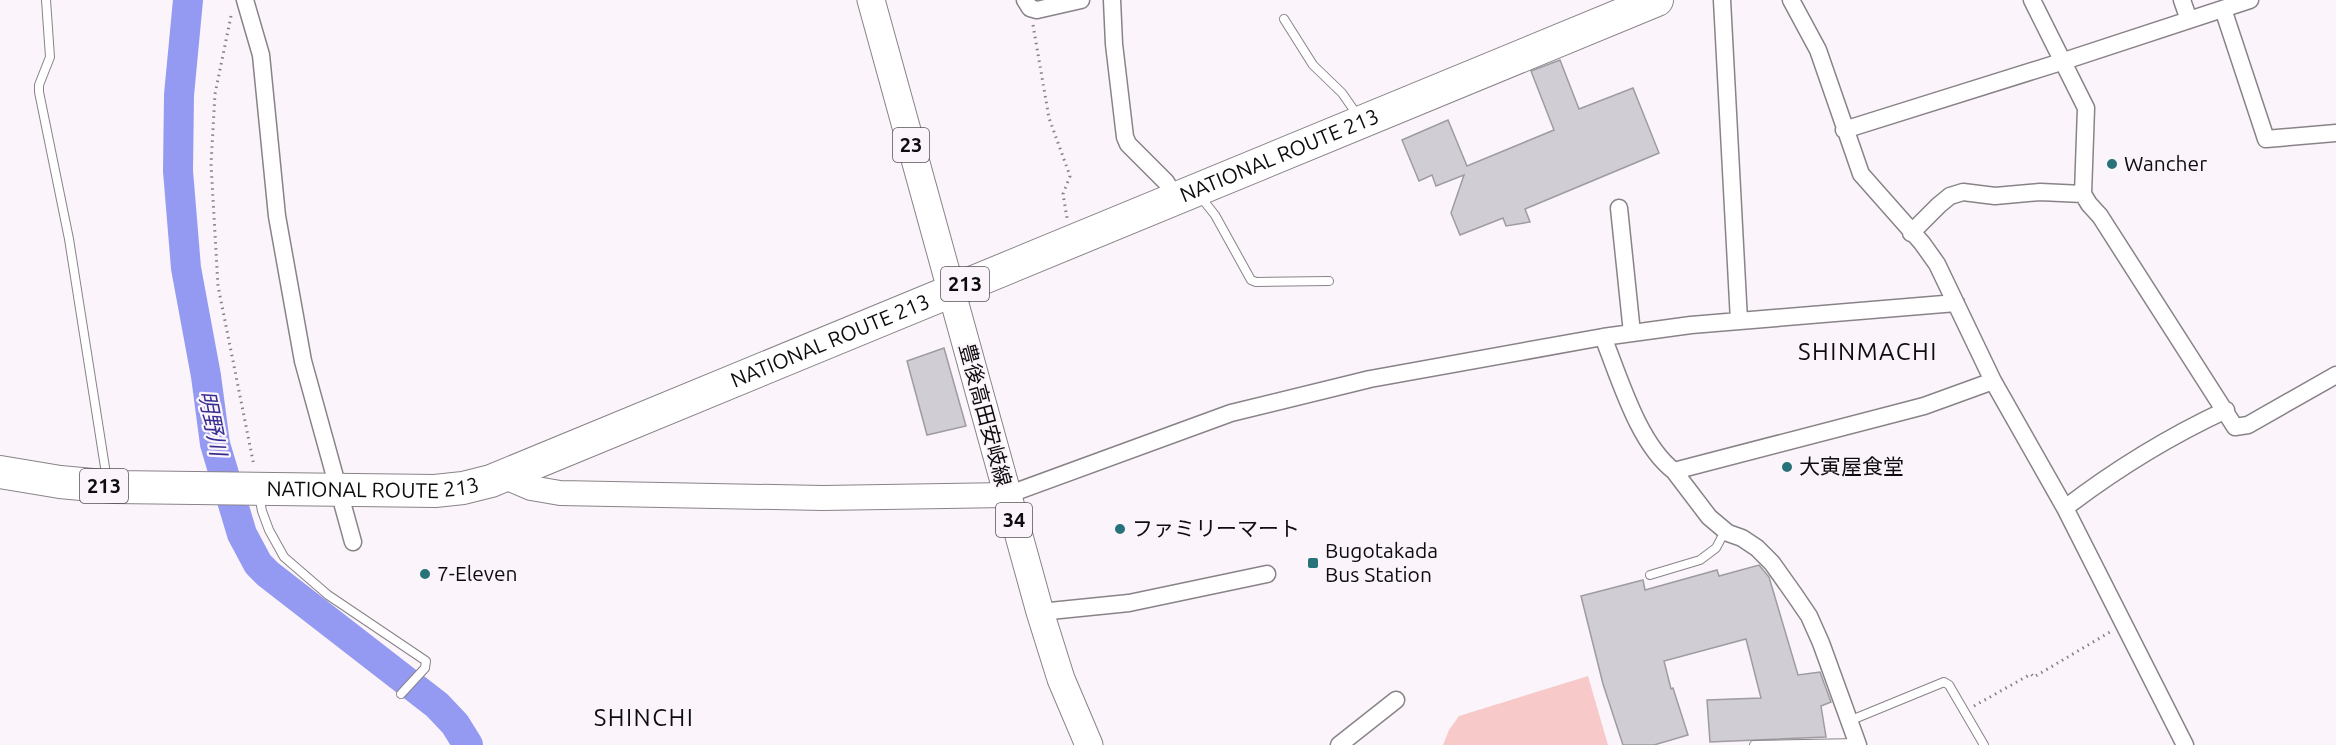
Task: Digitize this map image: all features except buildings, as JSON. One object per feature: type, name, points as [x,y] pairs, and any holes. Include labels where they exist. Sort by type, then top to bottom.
[{"type":"highway","name":"NATIONAL ROUTE 213","points":[[2,478],[108,487],[339,491],[449,490],[484,483],[1657,0]]},
{"type":"main road","name":"23","points":[[871,0],[951,290]]},
{"type":"main road","name":"豊後高田安岐線","points":[[951,290],[1040,612],[1061,679],[1089,745]]},
{"type":"street","points":[[1028,4],[1037,10],[1081,0]]},
{"type":"street","points":[[1112,0],[1114,44],[1125,137],[1128,144],[1166,182],[1186,194]]},
{"type":"street","points":[[1722,0],[1739,321]]},
{"type":"street","points":[[1791,0],[1818,50],[1830,79],[1844,130],[1861,174],[1922,243],[1937,264],[1993,381],[2066,508],[2185,745]]},
{"type":"street","points":[[2032,0],[2086,108],[2083,194],[2235,427],[2248,424],[2336,375]]},
{"type":"street","points":[[2182,0],[2189,20]]},
{"type":"street","points":[[1844,130],[2250,0]]},
{"type":"street","points":[[239,5],[261,55],[277,216],[303,361],[353,542]]},
{"type":"street","points":[[2223,9],[2266,139],[2336,133]]},
{"type":"street","points":[[1911,233],[1950,196],[1963,192],[1995,196],[2040,192],[2083,194]]},
{"type":"street","points":[[1619,208],[1632,333]]},
{"type":"street","points":[[503,476],[531,488],[560,493],[822,498],[1007,495],[1231,413],[1292,396],[1370,379],[1632,333],[1739,321],[1956,303]]},
{"type":"street","points":[[1603,338],[1642,430],[1659,458],[1674,471],[1709,517],[1725,531],[1757,548],[1772,563],[1809,616],[1858,744]]},
{"type":"street","points":[[1674,471],[1924,406],[1993,381]]},
{"type":"street","points":[[2066,508],[2130,460],[2195,424],[2226,410]]},
{"type":"street","points":[[1040,612],[1129,603],[1267,574]]},
{"type":"street","points":[[1339,745],[1396,700]]},
{"type":"lane","points":[[46,0],[50,57],[39,85],[39,92],[69,239],[108,487]]},
{"type":"lane","points":[[1284,19],[1313,65],[1353,106],[1361,122]]},
{"type":"lane","points":[[1186,194],[1215,215],[1251,280],[1256,282],[1329,281]]},
{"type":"lane","points":[[258,489],[262,511],[269,530],[284,556],[328,595],[426,661],[425,668],[401,694]]},
{"type":"lane","points":[[1650,575],[1701,560],[1716,548],[1725,531]]},
{"type":"lane","points":[[1849,721],[1944,682],[1949,685],[1984,745]]},
{"type":"lane","points":[[1754,745],[1858,744]]},
{"type":"path","points":[[1028,4],[1049,118],[1070,176],[1063,194],[1068,215],[1065,226]]},
{"type":"path","points":[[239,5],[214,94],[211,164],[218,286],[258,489]]},
{"type":"path","points":[[1964,712],[2031,674],[2034,678],[2124,624]]},
{"type":"shaded area","points":[[1588,676],[1608,745],[1443,745],[1449,730],[1459,716]]},
{"type":"waterway","name":"明野川","points":[[188,0],[179,95],[178,171],[186,268],[206,376],[215,444],[242,534],[258,564],[268,574],[437,705],[455,724],[468,745]]},
{"type":"place","name":"Wancher","points":[[2112,164]]},
{"type":"place","name":"大寅屋食堂","points":[[1787,467]]},
{"type":"place","name":"ファミリーマート","points":[[1120,529]]},
{"type":"place","name":"Bugotakada Bus Station","points":[[1313,563]]},
{"type":"place","name":"7-Eleven","points":[[425,574]]},
{"type":"district","name":"SHINMACHI","points":[[1868,352]]},
{"type":"district","name":"SHINCHI","points":[[644,718]]}]
